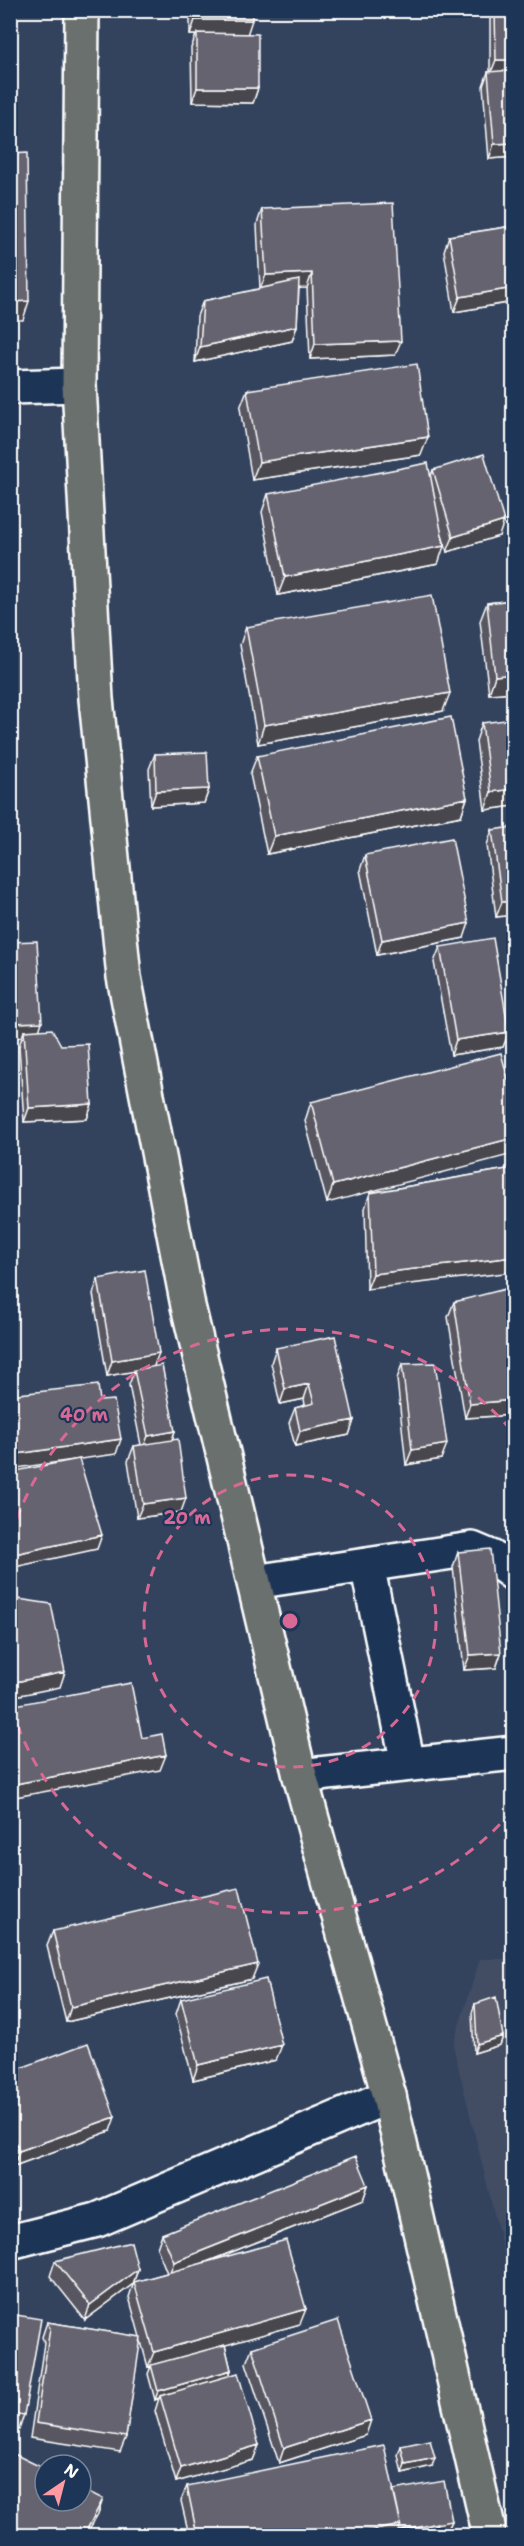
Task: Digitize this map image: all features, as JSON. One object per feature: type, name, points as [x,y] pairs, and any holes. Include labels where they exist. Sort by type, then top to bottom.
[{"type":"main road","points":[[82,10],[79,385],[96,699],[124,976],[188,1306],[300,1776],[389,2096],[490,2535]]},
{"type":"street","points":[[10,387],[79,385]]},
{"type":"street","points":[[254,1582],[472,1549],[491,1557],[513,1574]]},
{"type":"street","points":[[367,1565],[408,1764]]},
{"type":"street","points":[[300,1776],[513,1753]]},
{"type":"street","points":[[10,2242],[97,2220],[389,2096]]},
{"type":"shaded area","points":[[480,1959],[513,1959],[513,2291],[453,2045]]},
{"type":"building","points":[[195,10],[252,10],[252,20],[195,20]]},
{"type":"building","points":[[495,10],[513,10],[513,60],[496,60]]},
{"type":"building","points":[[197,33],[258,34],[258,88],[197,88]]},
{"type":"building","points":[[513,70],[513,143],[494,144],[488,72]]},
{"type":"building","points":[[27,153],[29,301],[10,302],[10,154]]},
{"type":"building","points":[[393,203],[401,341],[315,344],[312,273],[266,275],[262,209]]},
{"type":"building","points":[[513,226],[513,288],[460,297],[449,236]]},
{"type":"building","points":[[299,280],[297,326],[200,347],[203,301]]},
{"type":"building","points":[[417,364],[428,437],[259,462],[247,390]]},
{"type":"building","points":[[484,454],[504,521],[453,537],[433,470]]},
{"type":"building","points":[[428,463],[444,546],[285,577],[268,494]]},
{"type":"building","points":[[432,595],[450,693],[264,725],[246,627]]},
{"type":"building","points":[[513,600],[513,674],[495,676],[487,603]]},
{"type":"building","points":[[451,717],[467,798],[274,836],[257,756]]},
{"type":"building","points":[[513,719],[513,789],[491,792],[482,723]]},
{"type":"building","points":[[207,752],[209,789],[156,791],[155,754]]},
{"type":"building","points":[[513,827],[513,901],[502,902],[492,830]]},
{"type":"building","points":[[452,838],[469,923],[382,940],[365,855]]},
{"type":"building","points":[[493,938],[509,1032],[456,1040],[440,947]]},
{"type":"building","points":[[37,941],[42,1022],[13,1023],[10,942]]},
{"type":"building","points":[[52,1029],[61,1045],[88,1044],[92,1104],[29,1108],[24,1031]]},
{"type":"building","points":[[501,1053],[513,1097],[513,1138],[333,1185],[311,1102]]},
{"type":"building","points":[[513,1168],[513,1257],[373,1274],[370,1193]]},
{"type":"building","points":[[145,1270],[159,1353],[112,1361],[98,1279]]},
{"type":"building","points":[[513,1287],[513,1400],[470,1404],[454,1302]]},
{"type":"building","points":[[335,1336],[354,1420],[300,1431],[295,1408],[314,1403],[309,1384],[285,1389],[276,1348]]},
{"type":"building","points":[[435,1363],[447,1444],[412,1450],[402,1364]]},
{"type":"building","points":[[162,1365],[175,1431],[148,1436],[134,1370]]},
{"type":"building","points":[[98,1385],[100,1401],[114,1400],[121,1439],[10,1455],[10,1395]]},
{"type":"building","points":[[178,1439],[186,1498],[143,1504],[134,1446]]},
{"type":"building","points":[[79,1459],[102,1535],[10,1555],[10,1472]]},
{"type":"building","points":[[490,1549],[501,1653],[470,1655],[458,1552]]},
{"type":"building","points":[[10,1600],[51,1604],[65,1672],[10,1683]]},
{"type":"building","points":[[131,1683],[142,1738],[162,1734],[166,1755],[10,1785],[10,1706]]},
{"type":"building","points":[[239,1888],[258,1964],[71,2007],[53,1931]]},
{"type":"building","points":[[266,1979],[282,2045],[198,2065],[181,1999]]},
{"type":"building","points":[[496,1997],[503,2036],[477,2044],[475,2004]]},
{"type":"building","points":[[88,2043],[115,2117],[19,2151],[10,2128],[10,2072]]},
{"type":"building","points":[[356,2156],[368,2185],[174,2262],[162,2234]]},
{"type":"building","points":[[286,2240],[306,2309],[154,2352],[134,2282]]},
{"type":"building","points":[[131,2242],[138,2269],[90,2305],[55,2261]]},
{"type":"building","points":[[10,2314],[41,2319],[24,2415],[10,2413]]},
{"type":"building","points":[[338,2320],[371,2420],[284,2448],[252,2348]]},
{"type":"building","points":[[47,2322],[141,2337],[126,2437],[36,2423],[50,2328]]},
{"type":"building","points":[[225,2345],[231,2370],[158,2391],[151,2365]]},
{"type":"building","points":[[238,2373],[259,2445],[181,2468],[160,2396]]},
{"type":"building","points":[[430,2440],[435,2458],[405,2464],[401,2446]]},
{"type":"building","points":[[384,2445],[401,2525],[349,2535],[197,2535],[187,2486]]},
{"type":"building","points":[[10,2452],[33,2463],[33,2513],[93,2513],[93,2494],[103,2499],[84,2535],[10,2535]]},
{"type":"building","points":[[444,2481],[452,2521],[398,2531],[401,2525],[393,2490]]},
{"type":"building","points":[[437,2523],[440,2535],[389,2535]]}]
